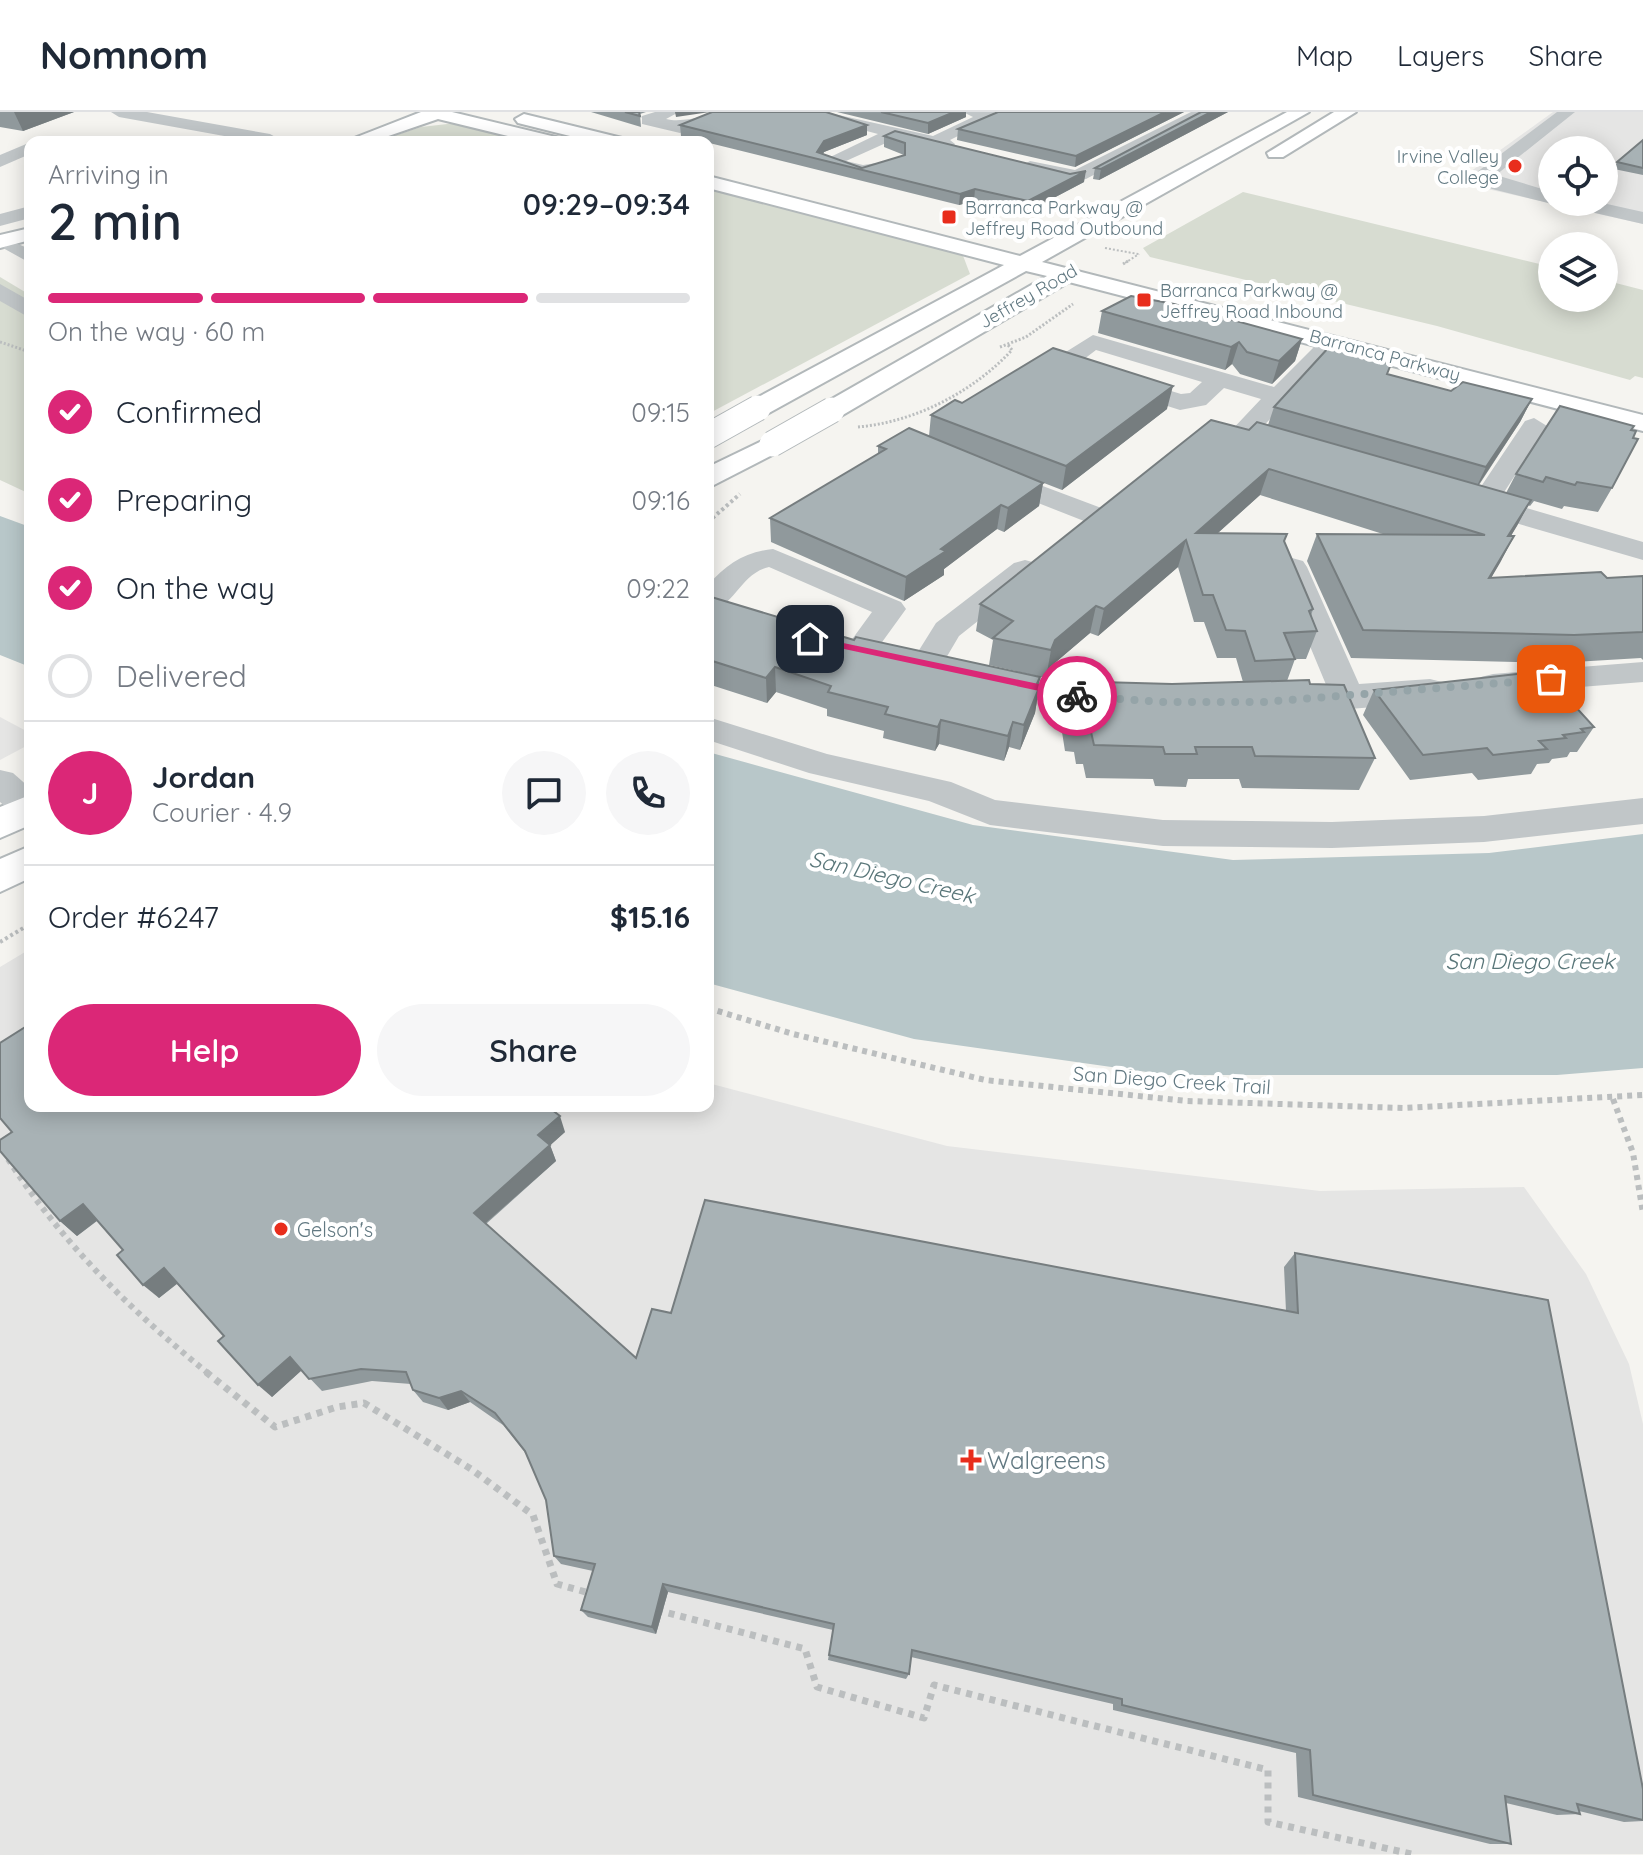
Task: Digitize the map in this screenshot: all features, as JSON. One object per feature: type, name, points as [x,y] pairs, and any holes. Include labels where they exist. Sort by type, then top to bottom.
[{"type":"main road","points":[[354,136],[407,112]]},
{"type":"main road","points":[[495,112],[592,136]]},
{"type":"main road","name":"Jeffrey Road","points":[[714,433],[1300,112]]},
{"type":"main road","points":[[1257,164],[1347,112]]},
{"type":"main road","points":[[359,136],[437,113],[530,136]]},
{"type":"main road","name":"Barranca Parkway","points":[[714,166],[1050,250],[1079,266],[1332,342],[1643,423]]},
{"type":"main road","name":"Barranca Parkway","points":[[714,184],[1027,262],[1079,266],[1643,399]]},
{"type":"main road","name":"Jeffrey Road","points":[[714,476],[1079,266]]},
{"type":"street","points":[[119,112],[253,136]]},
{"type":"street","points":[[671,112],[648,120],[680,128],[726,112]]},
{"type":"street","points":[[803,112],[931,142],[956,141],[990,116],[971,112]]},
{"type":"street","points":[[1008,160],[1069,176],[1079,175],[1204,112]]},
{"type":"street","points":[[1538,195],[1499,185],[1484,176],[1567,112]]},
{"type":"street","points":[[925,118],[911,124],[956,141]]},
{"type":"street","points":[[859,148],[895,158],[863,171],[829,162],[859,148],[892,134]]},
{"type":"street","points":[[3,158],[24,149]]},
{"type":"street","points":[[3,158],[24,159]]},
{"type":"street","points":[[1618,212],[1643,218]]},
{"type":"street","points":[[0,220],[24,214]]},
{"type":"street","points":[[0,291],[24,307]]},
{"type":"street","points":[[1219,379],[1197,400],[1180,402],[1061,365],[1093,342],[1278,396]]},
{"type":"street","points":[[1271,443],[1229,433],[1278,396],[1332,342]]},
{"type":"street","points":[[1482,505],[1534,426]]},
{"type":"street","points":[[964,463],[1105,506],[1069,535]]},
{"type":"street","points":[[1437,492],[1643,551]]},
{"type":"street","points":[[1604,540],[1643,522]]},
{"type":"street","points":[[927,663],[947,630],[1045,554]]},
{"type":"street","points":[[718,608],[745,563],[756,558],[773,558],[890,609],[848,647],[1066,695],[1149,701]]},
{"type":"street","points":[[1292,567],[1348,697]]},
{"type":"street","points":[[1264,702],[1643,672]]},
{"type":"street","points":[[714,730],[822,765],[938,791],[990,812],[1163,833],[1332,835],[1484,829],[1643,811]]},
{"type":"path","points":[[855,427],[884,424],[939,401],[994,367],[1012,350],[1007,345],[1062,315],[1078,299]]},
{"type":"path","points":[[0,342],[24,350]]},
{"type":"path","points":[[0,942],[24,928]]},
{"type":"path","name":"San Diego Creek Trail","points":[[714,1010],[793,1034],[985,1080],[1187,1101],[1404,1108],[1643,1095]]},
{"type":"path","points":[[1613,1099],[1633,1153],[1643,1213]]},
{"type":"path","points":[[0,1145],[22,1184],[74,1250],[210,1376],[275,1427],[337,1407],[364,1403],[471,1469],[533,1515],[544,1555],[557,1584],[601,1596]]},
{"type":"path","points":[[646,1608],[805,1649],[817,1687],[924,1718],[934,1685],[1268,1770],[1268,1822],[1416,1855]]},
{"type":"shaded area","name":"Irvine Valley College","points":[[1553,112],[1643,112],[1643,224],[1607,216],[1618,216],[1618,136],[1538,136],[1538,200],[1456,182]]},
{"type":"shaded area","points":[[456,123],[507,136],[393,136],[421,127]]},
{"type":"shaded area","points":[[714,190],[962,253],[970,274],[714,411]]},
{"type":"shaded area","points":[[1243,192],[1538,264],[1538,312],[1618,312],[1618,284],[1643,290],[1643,378],[1635,376],[1630,380],[1437,326],[1150,257],[1143,248]]},
{"type":"shaded area","points":[[0,277],[24,291],[24,491],[0,480]]},
{"type":"shaded area","points":[[0,717],[24,730],[24,747],[0,760]]},
{"type":"shaded area","points":[[24,953],[24,1112],[714,1112],[714,1085],[947,1146],[1320,1191],[1524,1187],[1586,1274],[1629,1364],[1643,1424],[1643,1854],[0,1855],[0,967]]},
{"type":"water","points":[[0,516],[24,525],[24,665],[0,655]]},
{"type":"water","name":"San Diego Creek","points":[[714,754],[973,825],[1233,860],[1489,853],[1643,834],[1643,1068],[1557,1075],[1168,1075],[914,1039],[714,985]]},
{"type":"building","points":[[712,112],[826,112],[867,125],[824,141],[817,152],[862,168],[905,155],[905,143],[884,136],[895,131],[1070,174],[1086,171],[1028,201],[975,189],[960,194],[680,125]]},
{"type":"building","points":[[881,112],[954,112],[928,123]]},
{"type":"building","points":[[998,112],[1165,112],[1076,156],[958,129]]},
{"type":"building","points":[[1201,112],[1211,112],[1101,169],[1095,168]]},
{"type":"building","points":[[1643,140],[1643,168],[1618,161]]},
{"type":"building","points":[[1131,296],[1174,304],[1302,339],[1279,361],[1247,352],[1239,342],[1231,347],[1102,311]]},
{"type":"building","points":[[1330,346],[1391,364],[1387,374],[1451,391],[1463,382],[1532,399],[1486,467],[1274,407]]},
{"type":"building","points":[[1053,348],[1173,386],[1066,466],[931,415],[955,400],[962,403]]},
{"type":"building","points":[[1560,406],[1634,426],[1631,430],[1636,431],[1633,438],[1638,439],[1612,488],[1577,482],[1575,485],[1546,477],[1543,482],[1516,474]]},
{"type":"building","points":[[1211,420],[1249,430],[1257,422],[1531,500],[1508,536],[1514,536],[1489,578],[1601,572],[1607,578],[1643,576],[1643,632],[1574,635],[1363,630],[1317,534],[1485,535],[1269,469],[1196,533],[1287,534],[1284,541],[1313,609],[1309,611],[1317,631],[1284,633],[1295,659],[1255,661],[1245,631],[1226,630],[1213,595],[1203,595],[1186,540],[1104,609],[1096,606],[1055,640],[1051,650],[993,638],[1013,621],[980,604]]},
{"type":"building","points":[[909,428],[1043,483],[1008,508],[1001,505],[941,549],[946,551],[906,577],[770,518],[886,449],[878,446]]},
{"type":"building","points":[[714,598],[854,640],[856,637],[1040,677],[1035,688],[1039,688],[1024,725],[1013,722],[1008,736],[941,720],[938,727],[885,714],[888,707],[828,692],[831,686],[775,667],[766,678],[714,662]]},
{"type":"building","points":[[1543,671],[1594,727],[1563,735],[1566,738],[1539,741],[1547,749],[1493,755],[1487,748],[1423,755],[1374,690]]},
{"type":"building","points":[[1309,680],[1310,684],[1344,685],[1375,758],[1255,756],[1252,747],[1195,747],[1197,754],[1165,754],[1163,747],[1094,745],[1091,732],[1084,732],[1081,719],[1072,719],[1065,681],[1172,684]]},
{"type":"building","points":[[24,1028],[24,1112],[555,1112],[560,1116],[538,1135],[550,1145],[474,1213],[636,1358],[652,1309],[671,1313],[705,1200],[1298,1313],[1295,1253],[1548,1300],[1643,1789],[1643,1820],[1577,1804],[1580,1814],[1505,1796],[1511,1844],[1313,1795],[1310,1750],[1122,1705],[1122,1699],[912,1650],[909,1674],[829,1655],[834,1624],[663,1584],[652,1627],[581,1610],[595,1564],[554,1556],[546,1500],[525,1451],[495,1413],[461,1391],[439,1398],[413,1390],[406,1372],[361,1369],[309,1379],[290,1357],[258,1385],[218,1341],[224,1336],[164,1268],[143,1285],[117,1255],[123,1250],[83,1204],[60,1221],[0,1151],[0,1140],[12,1132],[0,1118],[0,1043]]},
{"type":"way so far","points":[[1077,696],[1163,702],[1264,702],[1551,679]]},
{"type":"place","name":"Irvine Valley College","points":[[1515,166]]},
{"type":"place","name":"Barranca Parkway @ Jeffrey Road Outbound","points":[[949,217]]},
{"type":"place","name":"Barranca Parkway @ Jeffrey Road Inbound","points":[[1144,300]]},
{"type":"place","name":"Gelson's","points":[[281,1229]]},
{"type":"place","name":"Walgreens","points":[[971,1460]]},
{"type":"route","points":[[810,639],[1077,696]]}]
